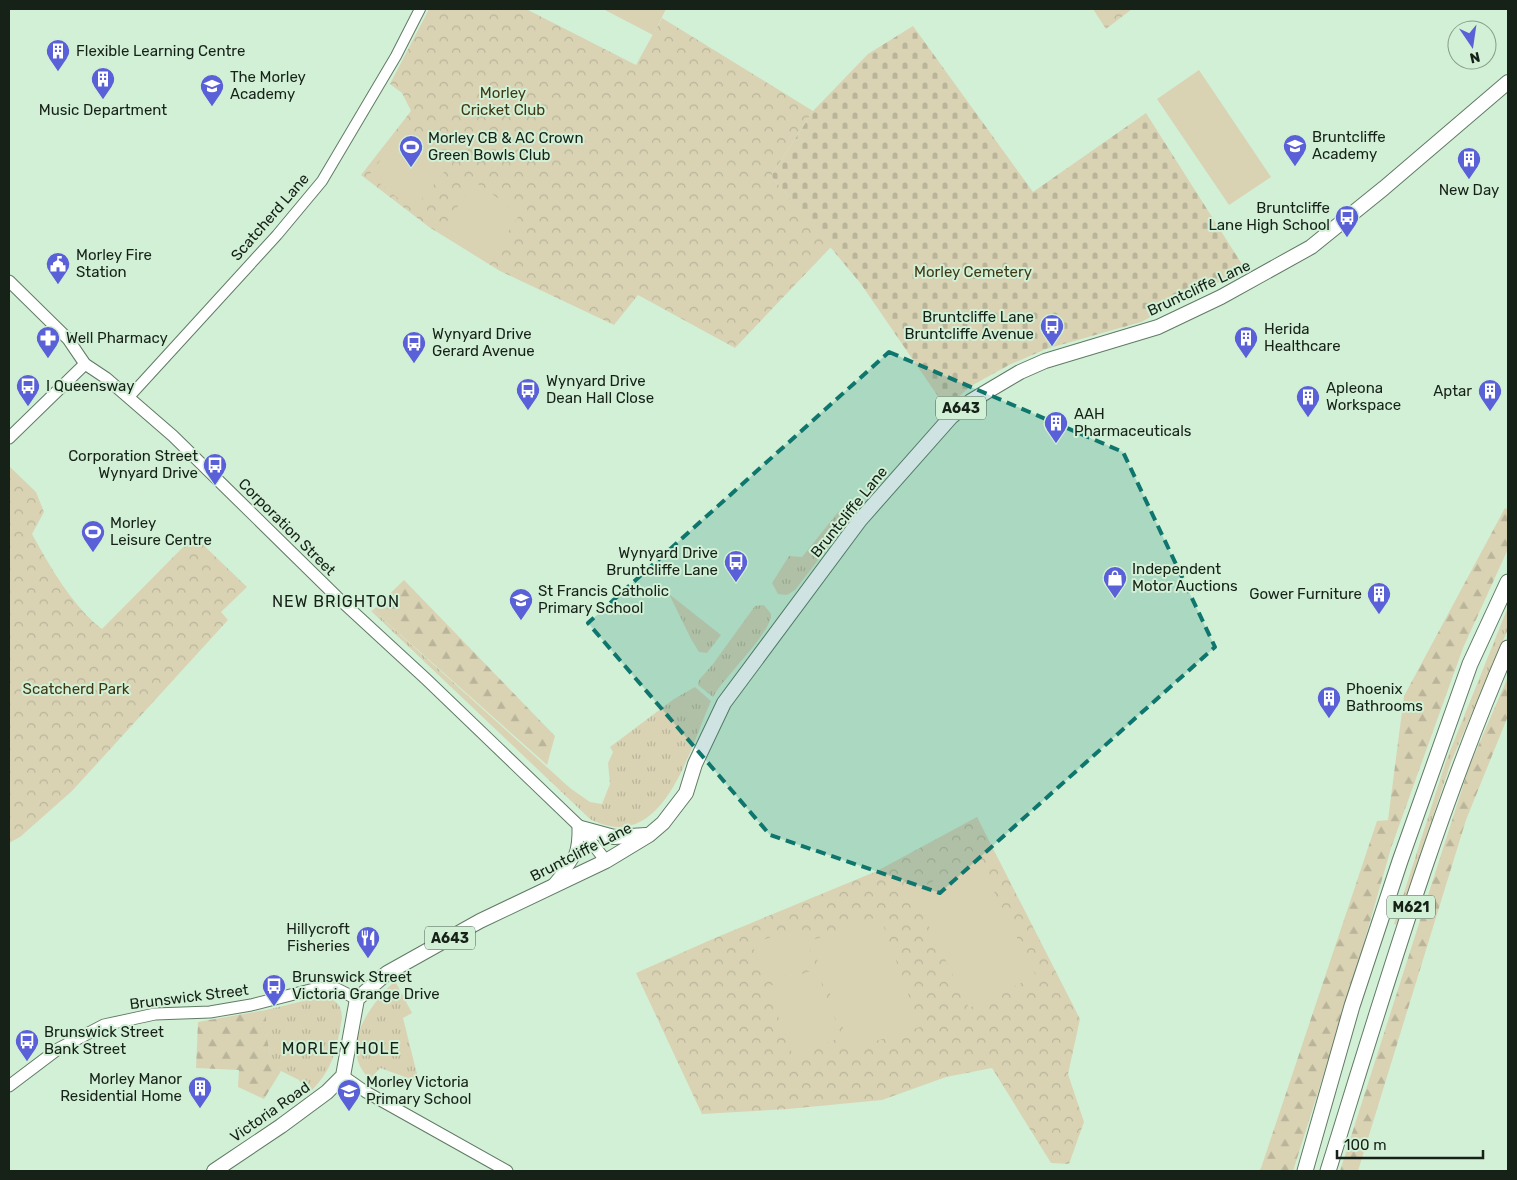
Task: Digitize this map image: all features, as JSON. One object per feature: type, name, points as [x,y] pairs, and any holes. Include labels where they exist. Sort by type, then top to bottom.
[{"type":"highway","name":"M621","points":[[1305,1171],[1352,1006],[1400,861],[1470,664],[1508,582]]},
{"type":"highway","name":"M621","points":[[1328,1171],[1391,968],[1457,772],[1508,648]]},
{"type":"main road","name":"Bruntcliffe Lane","points":[[357,999],[387,973],[480,922],[606,861],[649,835],[663,823],[686,793],[695,764],[724,703],[860,520],[951,417],[971,400],[1020,372],[1045,361],[1158,326],[1221,298],[1311,248],[1508,82]]},
{"type":"main road","name":"Corporation Street","points":[[9,281],[68,339],[85,364],[106,378],[173,436],[337,597],[426,679],[579,827],[606,861]]},
{"type":"main road","points":[[9,438],[85,364]]},
{"type":"main road","points":[[551,887],[575,857],[578,847],[579,827],[614,837],[649,835]]},
{"type":"main road","name":"Brunswick Street","points":[[9,1086],[58,1049],[104,1025],[155,1014],[210,1012],[251,1006],[318,988],[337,990],[357,999]]},
{"type":"main road","points":[[357,999],[343,1076],[366,1092],[507,1171]]},
{"type":"main road","name":"Victoria Road","points":[[214,1171],[289,1120],[327,1092],[343,1076]]},
{"type":"street","name":"Scatcherd Lane","points":[[129,397],[322,181],[391,64],[420,9]]},
{"type":"highlighted area","points":[[889,352],[1123,452],[1215,647],[940,893],[770,835],[588,623]]},
{"type":"green space","name":"Morley Cricket Club","points":[[429,9],[526,9],[636,65],[662,18],[813,111],[771,176],[831,247],[735,348],[638,295],[614,325],[500,271],[429,227],[361,175],[411,111],[402,93],[390,84]]},
{"type":"green space","points":[[603,9],[666,9],[653,35]]},
{"type":"green space","points":[[1093,9],[1132,9],[1106,29]]},
{"type":"green space","name":"Morley Cemetery","points":[[913,26],[1033,192],[1146,113],[1245,269],[1141,322],[1046,349],[1009,365],[971,386],[946,408],[861,284],[771,176],[813,111],[868,54]]},
{"type":"green space","points":[[1199,70],[1271,177],[1229,205],[1157,99]]},
{"type":"green space","name":"Morley CB & AC Crown Green Bowls Club","points":[[405,128],[454,160],[413,210],[369,175]]},
{"type":"green space","name":"Morley CB & AC Crown Green Bowls Club","points":[[475,182],[520,214],[487,263],[441,230]]},
{"type":"green space","name":"Scatcherd Park","points":[[9,466],[36,492],[44,512],[32,534],[54,572],[72,597],[91,620],[102,629],[194,536],[247,587],[221,612],[228,620],[72,791],[20,837],[9,843]]},
{"type":"green space","points":[[1505,508],[1508,510],[1508,549],[1463,648],[1391,848],[1351,988],[1293,1171],[1260,1171],[1377,821],[1388,820],[1404,696]]},
{"type":"green space","points":[[839,511],[849,520],[795,590],[787,595],[778,594],[772,583],[789,556],[802,557]]},
{"type":"green space","points":[[404,580],[555,736],[547,765],[373,610]]},
{"type":"green space","points":[[669,594],[721,635],[707,653],[699,652]]},
{"type":"green space","points":[[764,605],[771,614],[769,622],[756,643],[713,697],[698,685],[699,680],[713,664],[755,606]]},
{"type":"green space","points":[[1508,607],[1508,629],[1451,762],[1397,925],[1394,924],[1446,761]]},
{"type":"green space","points":[[373,610],[570,788],[590,802],[602,804],[610,784],[608,763],[613,752],[610,747],[674,699],[695,687],[711,701],[682,770],[670,793],[655,811],[637,823],[615,827],[590,819],[371,611]]},
{"type":"green space","points":[[1508,677],[1508,716],[1466,820],[1358,1171],[1340,1171],[1469,767]]},
{"type":"green space","points":[[977,817],[1080,1019],[1068,1074],[1084,1122],[1069,1164],[1051,1163],[992,1068],[946,1077],[882,1100],[788,1109],[702,1114],[636,973],[877,871]]},
{"type":"green space","points":[[978,859],[1036,976],[969,1008],[912,892]]},
{"type":"green space","points":[[880,916],[920,1027],[851,1049],[810,941]]},
{"type":"green space","points":[[801,926],[815,964],[765,983],[752,944]]},
{"type":"green space","points":[[816,969],[842,1037],[793,1056],[767,987]]},
{"type":"green space","points":[[395,981],[412,1013],[403,1018],[419,1082],[380,1068],[370,1079],[361,1067],[356,1054],[357,1041],[367,1014]]},
{"type":"green space","name":"MORLEY HOLE","points":[[320,997],[329,998],[336,1002],[342,1013],[342,1018],[338,1040],[329,1068],[308,1094],[299,1080],[281,1071],[272,1062],[266,1034],[266,1010]]},
{"type":"green space","points":[[266,1010],[270,1050],[272,1058],[281,1071],[264,1099],[238,1087],[239,1070],[196,1068],[198,1022]]},
{"type":"place","name":"Flexible Learning Centre","points":[[58,72]]},
{"type":"place","name":"Music Department","points":[[103,100]]},
{"type":"place","name":"The Morley Academy","points":[[212,107]]},
{"type":"place","name":"Bruntcliffe Academy","points":[[1295,167]]},
{"type":"place","name":"Morley CB & AC Crown Green Bowls Club","points":[[411,168]]},
{"type":"place","name":"New Day","points":[[1469,180]]},
{"type":"place","name":"Bruntcliffe Lane High School","points":[[1347,238]]},
{"type":"place","name":"Morley Fire Station","points":[[58,285]]},
{"type":"place","name":"Bruntcliffe Lane Bruntcliffe Avenue","points":[[1052,347]]},
{"type":"place","name":"Well Pharmacy","points":[[48,359]]},
{"type":"place","name":"Herida Healthcare","points":[[1246,359]]},
{"type":"place","name":"Wynyard Drive Gerard Avenue","points":[[414,364]]},
{"type":"place","name":"I Queensway","points":[[28,407]]},
{"type":"place","name":"Wynyard Drive Dean Hall Close","points":[[528,411]]},
{"type":"place","name":"Aptar","points":[[1490,412]]},
{"type":"place","name":"Apleona Workspace","points":[[1308,418]]},
{"type":"place","name":"AAH Pharmaceuticals","points":[[1056,444]]},
{"type":"place","name":"Corporation Street Wynyard Drive","points":[[215,486]]},
{"type":"place","name":"Morley Leisure Centre","points":[[93,553]]},
{"type":"place","name":"Wynyard Drive Bruntcliffe Lane","points":[[736,583]]},
{"type":"place","name":"Independent Motor Auctions","points":[[1115,599]]},
{"type":"place","name":"Gower Furniture","points":[[1379,615]]},
{"type":"place","name":"St Francis Catholic Primary School","points":[[521,621]]},
{"type":"place","name":"Phoenix Bathrooms","points":[[1329,719]]},
{"type":"place","name":"Hillycroft Fisheries","points":[[368,959]]},
{"type":"place","name":"Brunswick Street Victoria Grange Drive","points":[[274,1007]]},
{"type":"place","name":"Brunswick Street Bank Street","points":[[27,1062]]},
{"type":"place","name":"Morley Manor Residential Home","points":[[200,1109]]},
{"type":"place","name":"Morley Victoria Primary School","points":[[349,1112]]},
{"type":"district","name":"NEW BRIGHTON","points":[[336,601]]},
{"type":"district","name":"MORLEY HOLE","points":[[341,1048]]}]
